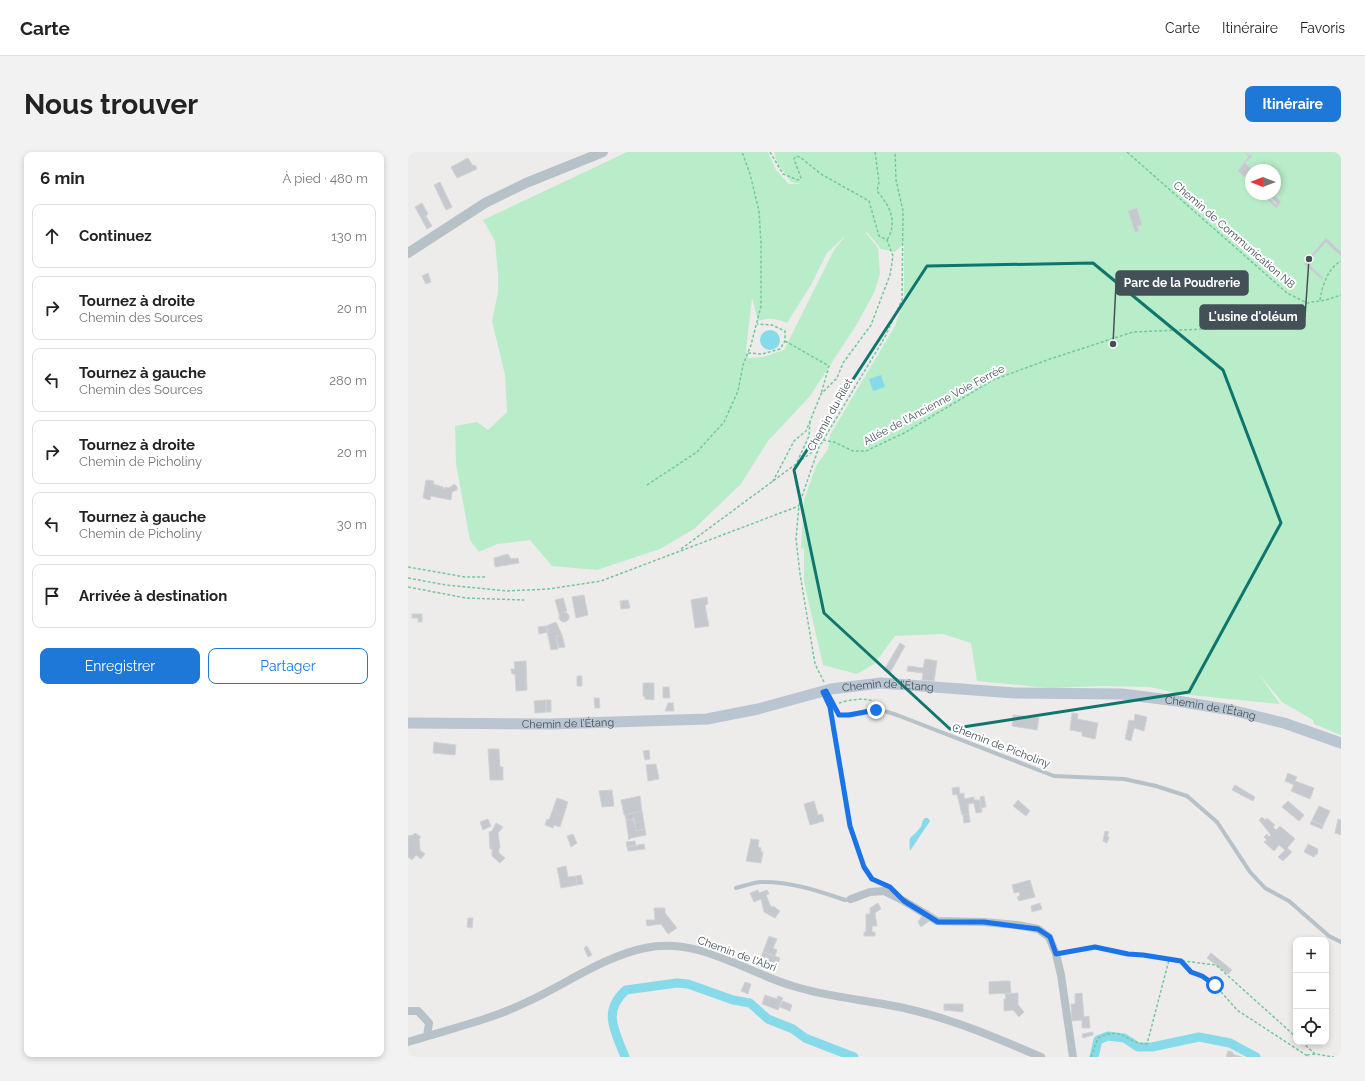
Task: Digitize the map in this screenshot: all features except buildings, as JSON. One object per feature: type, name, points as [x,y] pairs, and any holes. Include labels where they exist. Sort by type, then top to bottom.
[{"type":"main road","name":"Chemin de l’Étang","points":[[408,723],[550,724],[681,721],[732,715],[825,691],[856,685],[881,683],[1014,693],[1122,694],[1177,700],[1231,710],[1284,723],[1341,743]]},
{"type":"street","points":[[408,253],[485,203],[603,152]]},
{"type":"street","points":[[851,899],[870,892],[884,891],[904,901],[938,922],[984,922],[1038,929],[1050,937],[1056,954],[1073,1057]]},
{"type":"street","name":"Chemin de l'Abri","points":[[408,1042],[494,1016],[528,1002],[629,952],[662,945],[684,948],[712,955],[807,991],[906,1008],[948,1019],[1041,1057]]},
{"type":"street","points":[[408,1011],[418,1011],[429,1023],[427,1036]]},
{"type":"lane","name":"Chemin de Picholiny","points":[[825,691],[834,704],[839,715],[881,711],[897,715],[1054,776],[1124,779],[1156,786],[1187,796],[1217,822],[1250,872],[1265,888],[1289,901],[1329,936],[1341,942]]},
{"type":"lane","points":[[736,888],[760,882],[803,888],[845,900],[851,899]]},
{"type":"path","points":[[648,485],[697,452],[724,422],[738,391],[743,365],[748,353],[761,306],[762,280],[759,211],[750,174],[742,152]]},
{"type":"path","points":[[770,152],[783,174],[798,180],[801,178],[794,159],[796,156],[800,157],[821,174],[868,201],[879,236],[887,240],[893,256],[890,275],[871,325],[844,363],[837,378],[821,394]]},
{"type":"path","points":[[875,152],[879,182],[877,191],[891,210],[893,230],[887,240]]},
{"type":"path","name":"Chemin du Rilet","points":[[825,691],[824,682],[815,664],[799,567],[796,539],[799,505],[819,447],[885,337],[902,300],[903,211],[896,180],[895,152]]},
{"type":"path","name":"Chemin de Communication N8","points":[[1127,152],[1287,293],[1307,302],[1319,301],[1341,295]]},
{"type":"path","points":[[1319,301],[1323,285],[1330,272],[1341,261]]},
{"type":"path","name":"Allée de l'Ancienne Voie Ferrée","points":[[823,440],[834,442],[853,451],[866,451],[904,433],[994,380],[1050,359],[1134,332],[1228,328],[1307,302]]},
{"type":"path","points":[[748,353],[762,354],[780,349],[785,341],[785,331],[772,325],[756,324]]},
{"type":"path","points":[[772,483],[794,441],[806,431],[821,394],[829,366],[785,341]]},
{"type":"path","points":[[797,464],[808,436],[811,419]]},
{"type":"path","points":[[679,550],[819,447]]},
{"type":"path","points":[[408,578],[446,585],[508,591],[548,589],[601,581],[799,505]]},
{"type":"path","points":[[408,567],[466,577],[486,577]]},
{"type":"path","points":[[408,587],[466,598],[524,600]]},
{"type":"path","points":[[834,704],[862,699],[873,701],[879,705],[881,711]]},
{"type":"path","points":[[832,715],[850,826],[864,867],[872,879],[884,884]]},
{"type":"path","points":[[1056,954],[1095,947],[1128,954],[1216,965],[1293,1034]]},
{"type":"path","points":[[1091,1057],[1098,1038],[1107,1033],[1121,1034],[1139,1044],[1148,1044],[1169,960]]},
{"type":"path","points":[[1181,961],[1191,972],[1202,976],[1215,985],[1237,1010],[1309,1057]]},
{"type":"path","points":[[1305,1045],[1315,1054]]},
{"type":"path","points":[[1306,1055],[1315,1054],[1334,1057]]},
{"type":"highlighted area","points":[[1093,263],[1223,370],[1281,523],[1189,692],[950,729],[824,613],[794,470],[927,266]]},
{"type":"green space","points":[[627,152],[768,152],[776,170],[789,184],[801,184],[791,182],[777,163],[774,152],[1341,152],[1341,735],[1314,724],[1313,720],[1282,702],[1258,673],[1280,704],[1180,694],[1150,687],[1103,686],[1050,688],[977,681],[971,643],[943,634],[895,636],[874,664],[857,674],[823,665],[804,582],[804,548],[801,549],[804,500],[816,466],[828,449],[830,435],[895,326],[904,300],[904,243],[895,252],[881,249],[867,232],[866,233],[878,248],[880,274],[874,293],[857,324],[810,396],[768,441],[741,484],[694,529],[660,549],[597,570],[552,566],[530,540],[497,544],[479,552],[470,540],[456,464],[455,426],[477,422],[488,430],[507,412],[505,375],[492,321],[498,292],[495,241],[483,220]],"holes":[[[846,235],[834,250],[784,350],[763,357],[748,358],[746,350],[752,298],[758,321],[773,319],[787,323],[811,285],[827,253]]]},
{"type":"water","points":[[770,330],[777,333],[780,340],[777,347],[770,350],[763,347],[760,340],[763,333]]},
{"type":"water","points":[[881,375],[885,387],[873,391],[869,379]]},
{"type":"water","points":[[925,818],[928,818],[930,821],[910,851],[910,839],[920,828]]},
{"type":"waterway","points":[[625,1057],[615,1031],[612,1015],[618,998],[626,990],[677,983],[688,984],[733,1000],[750,1003],[768,1019],[793,1029],[805,1038],[854,1057]]},
{"type":"waterway","points":[[1094,1057],[1098,1040],[1108,1036],[1124,1038],[1138,1047],[1152,1047],[1199,1037],[1230,1043],[1256,1057]]},
{"type":"place","name":"L'usine d'oléum","points":[[1309,259]]},
{"type":"place","name":"Parc de la Poudrerie","points":[[1113,344]]},
{"type":"route","points":[[876,710],[849,715],[839,715],[826,691],[823,692],[830,707],[838,745],[842,781],[850,826],[864,867],[872,879],[890,887],[904,901],[938,922],[984,922],[1017,925],[1038,929],[1050,937],[1056,954],[1095,947],[1128,954],[1181,961],[1191,972],[1202,976],[1215,985]]}]
